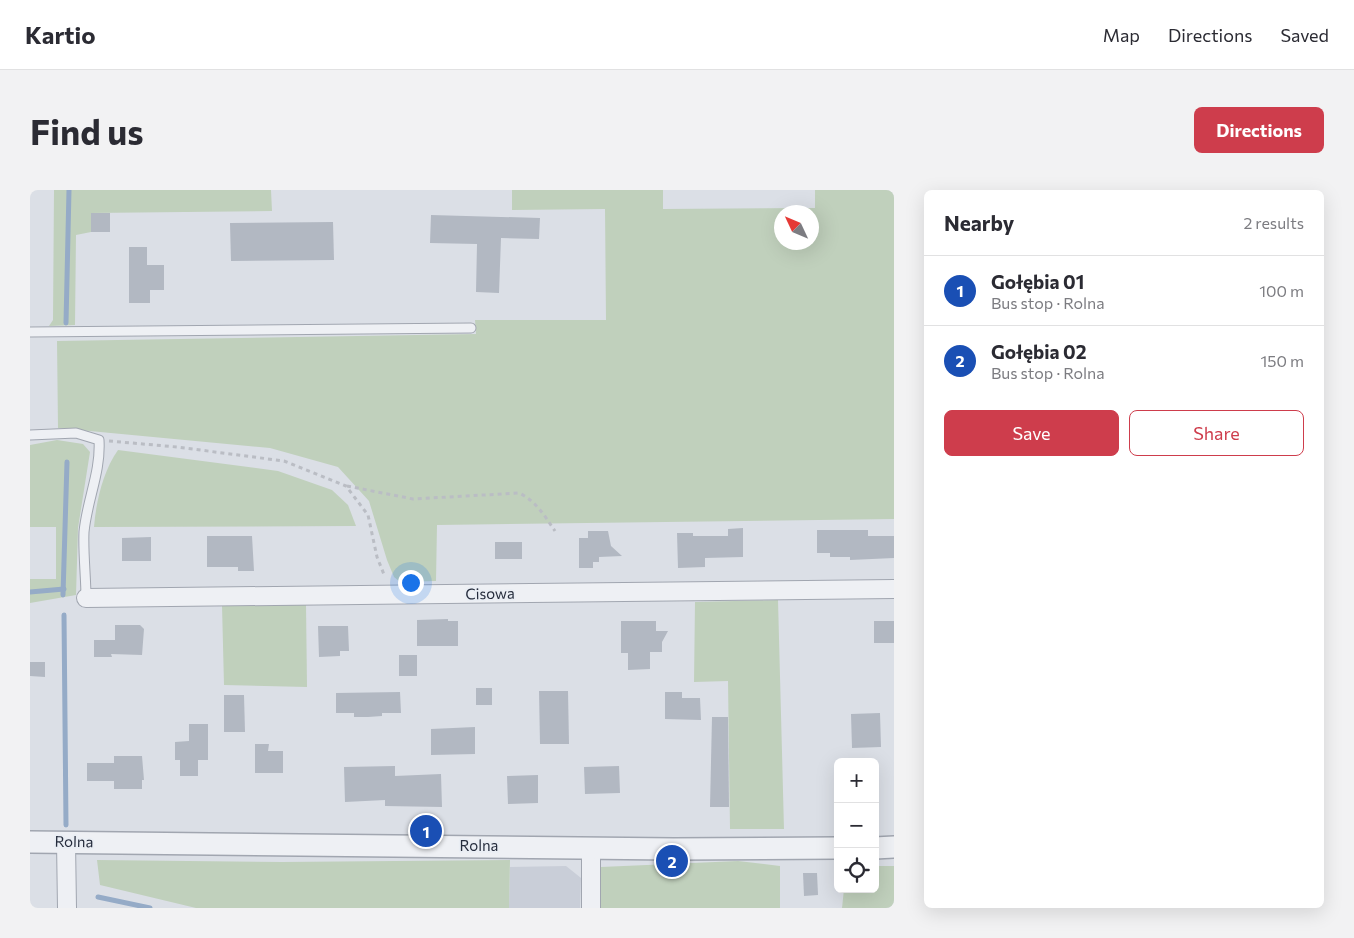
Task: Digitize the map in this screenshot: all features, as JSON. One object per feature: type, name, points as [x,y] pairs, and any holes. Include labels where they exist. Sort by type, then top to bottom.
[{"type":"street","name":"Cisowa","points":[[86,598],[894,589]]},
{"type":"street","name":"Rolna","points":[[30,842],[591,848],[834,848]]},
{"type":"street","points":[[66,842],[67,908]]},
{"type":"street","points":[[879,848],[894,847]]},
{"type":"street","points":[[591,848],[591,908]]},
{"type":"lane","points":[[30,332],[471,328]]},
{"type":"lane","points":[[30,435],[76,433],[99,440],[100,460],[89,496],[84,533],[86,598]]},
{"type":"path","points":[[99,440],[177,447],[284,461],[346,486],[413,499],[519,493],[529,498],[540,509],[555,530]]},
{"type":"path","points":[[346,486],[368,516],[377,557],[384,575],[396,595]]},
{"type":"shaded area","points":[[566,866],[581,878],[580,908],[509,908],[510,867]]},
{"type":"green space","points":[[54,190],[271,190],[272,211],[91,213],[91,232],[76,235],[75,325],[49,326],[53,320]]},
{"type":"green space","points":[[512,190],[663,190],[663,209],[774,208],[774,250],[819,250],[819,205],[815,205],[815,190],[894,190],[894,519],[437,525],[436,581],[400,582],[394,577],[387,560],[369,501],[338,467],[270,448],[58,428],[57,341],[476,334],[475,320],[606,320],[605,209],[512,210]]},
{"type":"green space","points":[[57,440],[83,444],[90,452],[78,528],[76,595],[30,603],[30,579],[56,579],[56,527],[30,527],[30,445]]},
{"type":"green space","points":[[118,450],[278,471],[332,490],[348,505],[356,526],[94,527],[101,487],[108,467]]},
{"type":"green space","points":[[778,600],[784,829],[730,829],[728,681],[694,682],[695,602]]},
{"type":"green space","points":[[222,605],[306,605],[307,687],[224,685]]},
{"type":"green space","points":[[97,860],[282,862],[510,860],[509,908],[196,908],[100,885]]},
{"type":"green space","points":[[738,861],[780,866],[780,908],[601,908],[601,867]]},
{"type":"green space","points":[[879,866],[894,866],[894,908],[842,908],[844,893],[879,893]]},
{"type":"building","points":[[91,213],[110,213],[110,232],[91,232]]},
{"type":"building","points":[[431,215],[540,218],[539,239],[501,238],[499,293],[476,292],[477,244],[430,243]]},
{"type":"building","points":[[333,222],[334,260],[231,261],[230,223]]},
{"type":"building","points":[[129,247],[147,247],[147,265],[164,265],[164,290],[150,290],[150,303],[129,303]]},
{"type":"building","points":[[743,528],[743,557],[705,558],[705,567],[678,568],[677,533],[693,533],[693,536],[728,536],[728,529]]},
{"type":"building","points":[[817,530],[868,530],[868,536],[894,536],[894,558],[850,560],[850,557],[830,557],[830,553],[817,553]]},
{"type":"building","points":[[588,531],[608,531],[611,546],[622,556],[599,557],[599,562],[593,562],[593,568],[579,568],[579,538],[588,538]]},
{"type":"building","points":[[207,536],[252,536],[254,571],[238,571],[238,567],[207,567]]},
{"type":"building","points":[[151,537],[151,561],[122,561],[122,538]]},
{"type":"building","points":[[495,542],[522,542],[522,559],[495,559]]},
{"type":"building","points":[[448,619],[448,621],[458,621],[458,646],[417,646],[417,620]]},
{"type":"building","points":[[621,621],[656,621],[656,631],[668,631],[662,642],[662,652],[650,652],[650,669],[628,670],[628,653],[621,653]]},
{"type":"building","points":[[874,621],[894,621],[894,643],[874,643]]},
{"type":"building","points":[[115,625],[140,625],[144,629],[142,655],[111,654],[112,657],[94,657],[94,640],[115,640]]},
{"type":"building","points":[[318,626],[348,626],[349,651],[340,651],[340,656],[319,657]]},
{"type":"building","points":[[399,655],[417,655],[417,676],[399,676]]},
{"type":"building","points":[[30,662],[45,662],[45,677],[30,676]]},
{"type":"building","points":[[476,688],[492,688],[492,705],[476,705]]},
{"type":"building","points":[[539,691],[568,691],[569,744],[540,744]]},
{"type":"building","points":[[400,692],[401,713],[382,713],[382,716],[354,717],[354,713],[336,713],[336,693]]},
{"type":"building","points":[[665,692],[682,692],[682,698],[700,698],[701,720],[665,719]]},
{"type":"building","points":[[224,695],[244,695],[245,732],[224,732]]},
{"type":"building","points":[[880,713],[881,747],[852,748],[851,714]]},
{"type":"building","points":[[712,717],[728,717],[729,807],[710,807]]},
{"type":"building","points":[[189,724],[208,724],[208,760],[198,760],[198,776],[180,776],[180,760],[175,760],[175,742],[189,741]]},
{"type":"building","points":[[475,727],[475,754],[431,755],[431,729]]},
{"type":"building","points":[[255,744],[269,744],[268,751],[283,751],[283,773],[255,773]]},
{"type":"building","points":[[114,756],[142,756],[144,780],[142,780],[142,789],[114,789],[114,781],[87,781],[87,763],[114,763]]},
{"type":"building","points":[[395,766],[395,776],[441,774],[442,807],[385,806],[385,800],[345,802],[344,767]]},
{"type":"building","points":[[619,766],[620,793],[585,794],[584,767]]},
{"type":"building","points":[[538,775],[538,803],[508,804],[507,776]]},
{"type":"building","points":[[803,873],[817,873],[818,895],[804,896]]},
{"type":"waterway","points":[[66,323],[69,190]]},
{"type":"waterway","points":[[63,595],[67,462]]},
{"type":"waterway","points":[[30,592],[64,589]]},
{"type":"waterway","points":[[64,615],[66,825]]},
{"type":"waterway","points":[[98,897],[150,908]]},
{"type":"place","name":"Gołębia 01","points":[[426,831]]},
{"type":"place","name":"Gołębia 02","points":[[672,861]]}]
